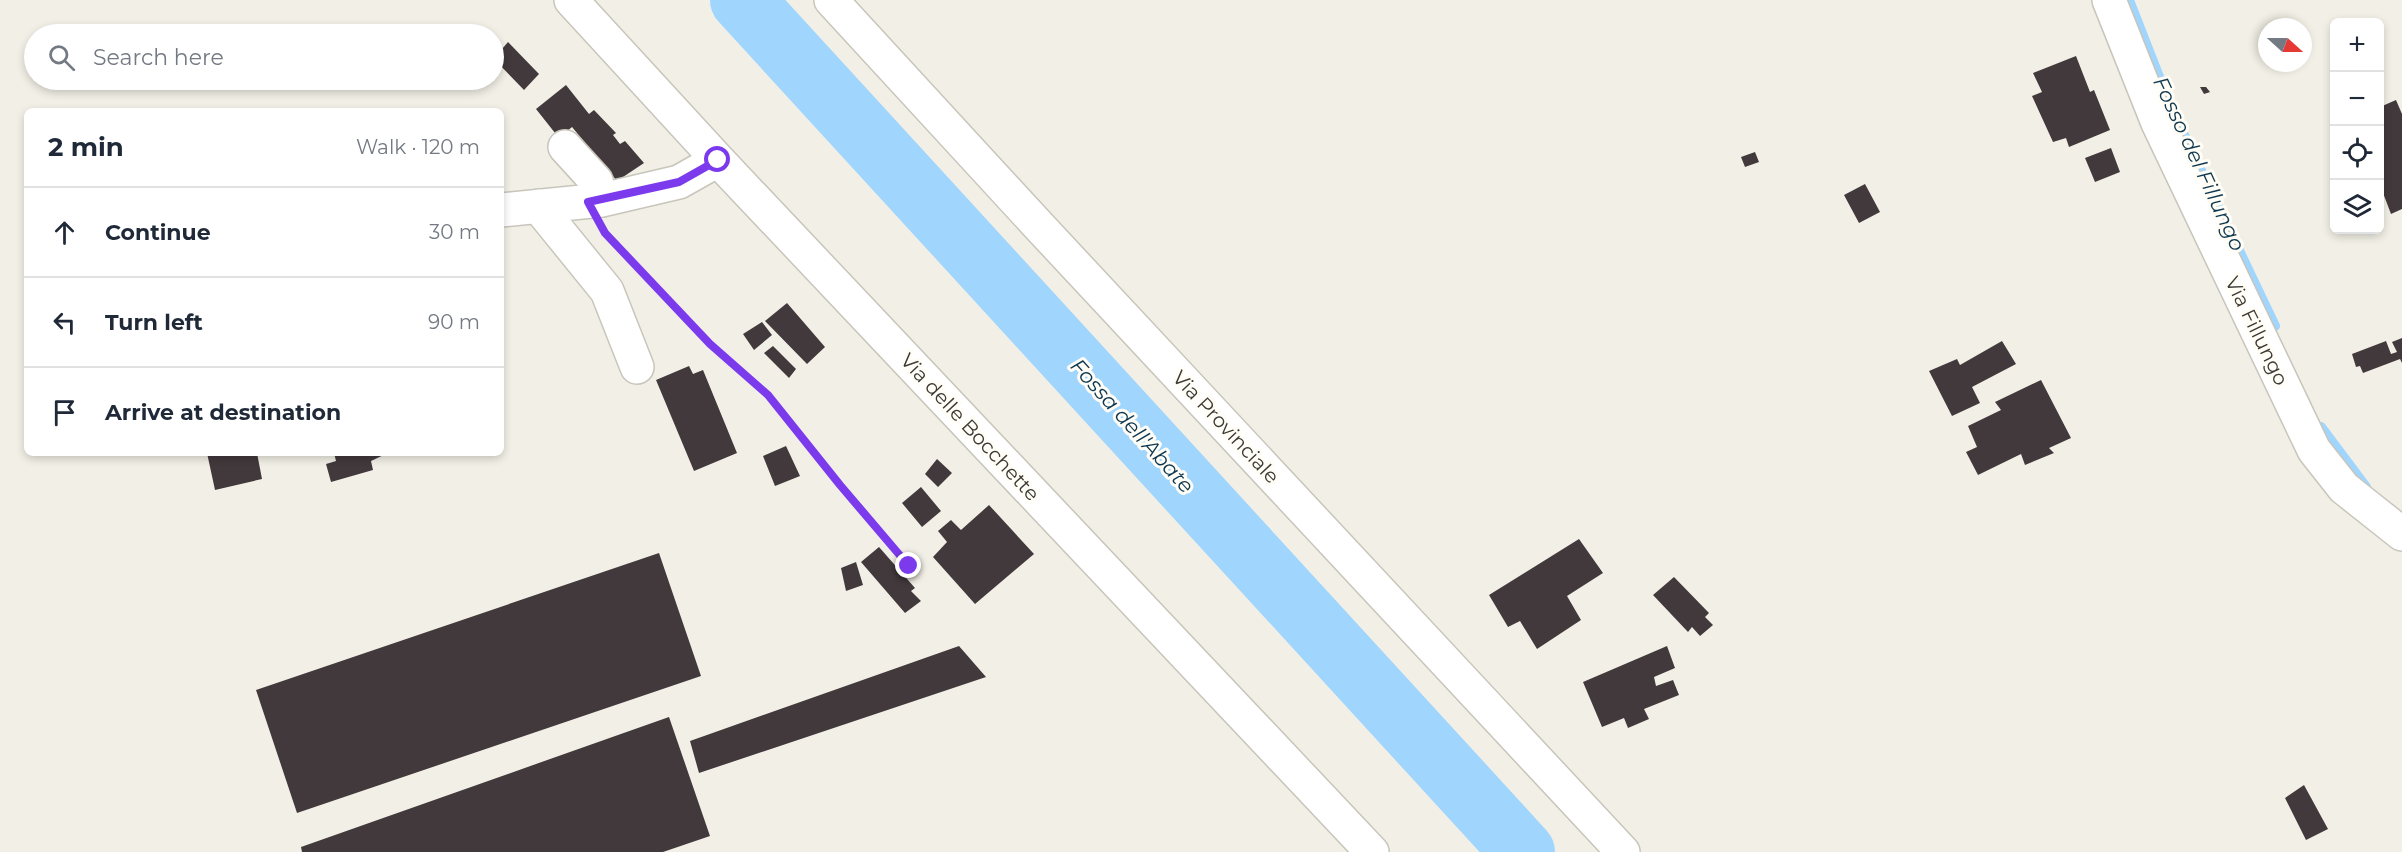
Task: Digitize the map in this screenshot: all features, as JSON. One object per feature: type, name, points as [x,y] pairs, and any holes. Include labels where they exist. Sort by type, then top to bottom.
[{"type":"street","name":"Via delle Bocchette","points":[[571,0],[718,160],[1372,852]]},
{"type":"street","name":"Via Provinciale","points":[[831,0],[1623,852]]},
{"type":"street","name":"Via Fillungo","points":[[2109,0],[2158,123],[2314,450],[2344,488],[2402,534]]},
{"type":"street","points":[[565,147],[596,181],[602,200]]},
{"type":"street","points":[[504,210],[602,200],[679,182],[718,160]]},
{"type":"street","points":[[538,206],[608,291],[638,367]]},
{"type":"path","points":[[628,257],[710,344],[768,395],[909,566]]},
{"type":"building","points":[[508,42],[539,74],[524,90],[504,69],[504,47]]},
{"type":"building","points":[[2076,56],[2090,92],[2094,90],[2110,130],[2069,147],[2066,138],[2053,142],[2032,96],[2042,92],[2033,73]]},
{"type":"building","points":[[566,85],[589,114],[594,110],[616,133],[613,135],[620,144],[625,141],[644,163],[617,181],[572,127],[559,138],[536,109]]},
{"type":"building","points":[[2200,87],[2206,87],[2210,92],[2204,94]]},
{"type":"building","points":[[2396,100],[2402,114],[2402,209],[2391,214],[2384,196],[2384,105]]},
{"type":"building","points":[[2111,148],[2120,172],[2095,182],[2085,158]]},
{"type":"building","points":[[1755,152],[1759,162],[1745,167],[1741,157]]},
{"type":"building","points":[[1865,184],[1880,212],[1859,223],[1844,195]]},
{"type":"building","points":[[787,303],[825,347],[807,364],[765,321]]},
{"type":"building","points":[[762,322],[772,335],[754,350],[743,334]]},
{"type":"building","points":[[2402,338],[2402,363],[2400,359],[2363,373],[2360,366],[2356,367],[2352,354],[2386,341],[2391,354],[2397,352],[2392,342]]},
{"type":"building","points":[[2002,341],[2016,364],[1972,387],[1980,403],[1952,416],[1929,371],[1957,359],[1960,365]]},
{"type":"building","points":[[773,346],[796,369],[789,378],[764,353]]},
{"type":"building","points":[[689,366],[693,374],[703,370],[737,453],[694,471],[656,380]]},
{"type":"building","points":[[2041,380],[2071,438],[2049,448],[2054,453],[2025,465],[2021,454],[1978,475],[1966,452],[1977,447],[1968,426],[2001,410],[1995,402]]},
{"type":"building","points":[[786,446],[800,476],[775,486],[763,456]]},
{"type":"building","points":[[208,456],[258,456],[262,479],[215,490]]},
{"type":"building","points":[[335,456],[382,456],[371,461],[373,470],[331,482],[326,464],[336,461]]},
{"type":"building","points":[[937,459],[952,473],[938,487],[925,474]]},
{"type":"building","points":[[921,487],[941,511],[922,527],[902,503]]},
{"type":"building","points":[[989,505],[1034,554],[975,604],[933,557],[947,542],[938,531],[951,520],[961,530]]},
{"type":"building","points":[[1579,539],[1603,573],[1567,596],[1581,620],[1537,649],[1520,621],[1508,627],[1489,595]]},
{"type":"building","points":[[879,547],[915,588],[911,591],[921,601],[905,613],[861,562]]},
{"type":"building","points":[[659,553],[701,676],[297,813],[256,690]]},
{"type":"building","points":[[856,562],[863,585],[846,591],[841,568]]},
{"type":"building","points":[[1674,577],[1709,613],[1705,617],[1713,625],[1700,636],[1692,627],[1688,632],[1653,595]]},
{"type":"building","points":[[959,646],[986,677],[699,773],[690,741]]},
{"type":"building","points":[[1667,646],[1675,668],[1654,677],[1656,686],[1673,680],[1679,695],[1644,709],[1649,719],[1628,728],[1624,718],[1602,727],[1583,682]]},
{"type":"building","points":[[669,717],[710,836],[663,852],[302,852],[301,847]]},
{"type":"building","points":[[2304,785],[2328,829],[2306,840],[2285,798]]},
{"type":"waterway","name":"Fossa dell'Abate","points":[[742,0],[1523,852]]},
{"type":"waterway","name":"Fosso del Fillungo","points":[[2129,0],[2172,110],[2275,326]]},
{"type":"waterway","name":"Fosso del Fillungo","points":[[2321,427],[2366,487]]},
{"type":"route","points":[[718,160],[679,182],[588,202],[605,233],[710,344],[768,395],[909,566]]}]
